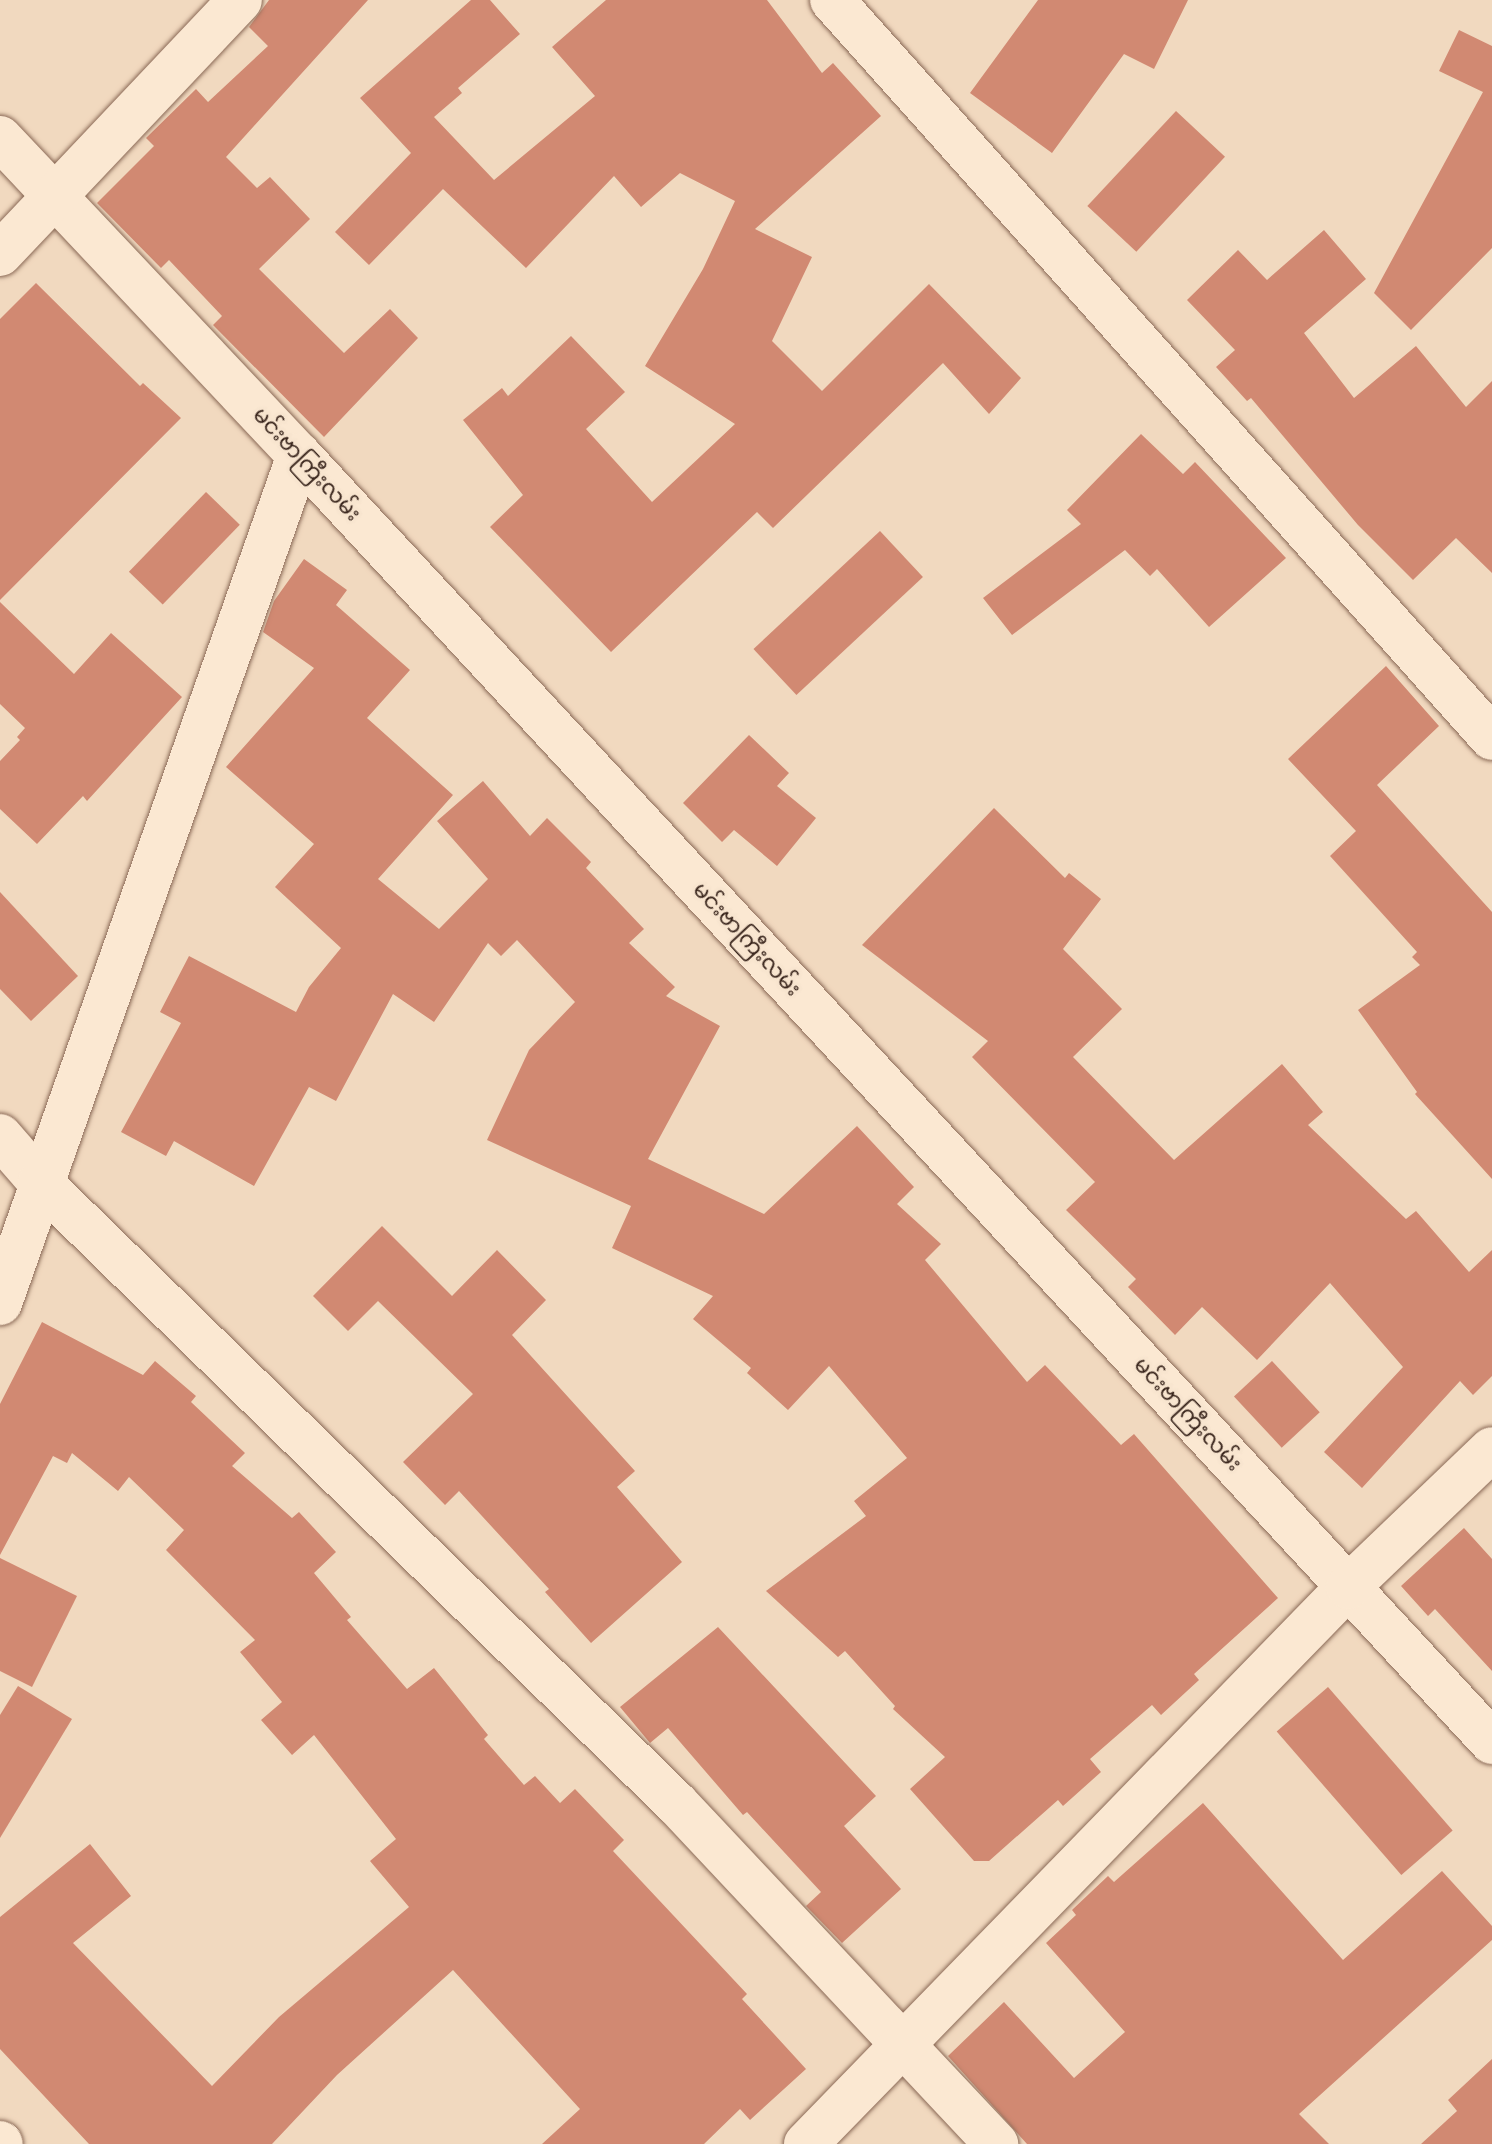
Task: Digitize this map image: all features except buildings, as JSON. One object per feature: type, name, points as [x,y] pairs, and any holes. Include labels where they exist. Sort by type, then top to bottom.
[{"type":"street","points":[[0,254],[240,0]]},
{"type":"street","points":[[832,0],[1492,738]]},
{"type":"street","name":"မင်းဗာကြီးလမ်း","points":[[0,138],[299,455],[1492,1742]]},
{"type":"street","points":[[0,1303],[40,1182],[299,455]]},
{"type":"street","points":[[0,1136],[40,1182],[676,1803],[996,2144]]},
{"type":"street","points":[[806,2144],[1348,1587],[1492,1449]]}]
